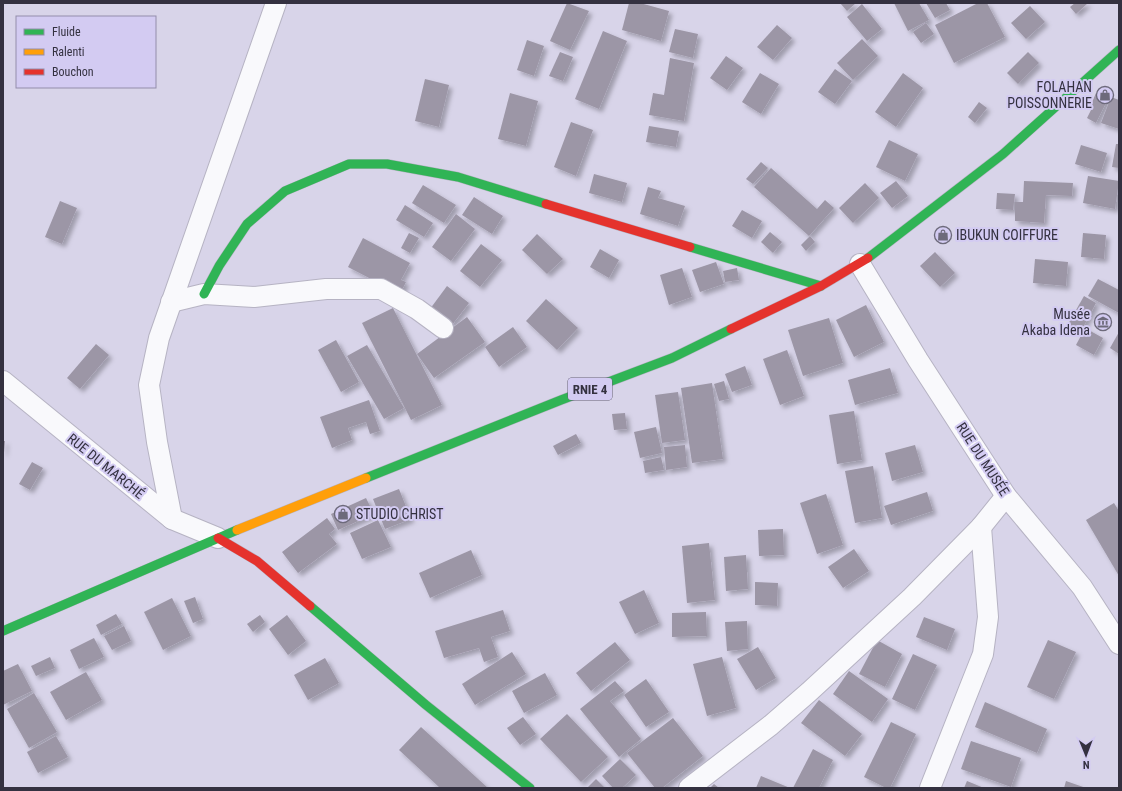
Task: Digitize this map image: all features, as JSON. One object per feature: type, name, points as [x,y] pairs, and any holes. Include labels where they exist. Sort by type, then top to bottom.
[{"type":"main road","name":"RNIE 4","points":[[3,631],[218,538],[554,403],[672,358],[821,286],[860,264],[1003,154],[1119,50]]},
{"type":"main road","points":[[204,294],[219,266],[247,224],[285,191],[349,164],[387,164],[458,177],[821,286]]},
{"type":"main road","points":[[218,538],[257,561],[426,705],[530,788]]},
{"type":"street","points":[[172,519],[157,442],[149,385],[159,338],[276,3]]},
{"type":"street","name":"RUE DU MUSÉE","points":[[860,264],[918,360],[1006,496],[1082,588],[1119,644]]},
{"type":"street","points":[[171,302],[204,294],[254,297],[326,289],[381,289],[417,309],[443,328]]},
{"type":"street","name":"RUE DU MARCHÉ","points":[[3,381],[172,519],[218,538]]},
{"type":"street","points":[[689,788],[771,725],[809,692],[912,597],[981,527],[1006,496]]},
{"type":"street","points":[[930,788],[983,654],[988,617],[981,527]]},
{"type":"building","points":[[567,3],[589,11],[570,50],[550,41]]},
{"type":"building","points":[[629,3],[640,3],[669,11],[661,41],[622,30]]},
{"type":"building","points":[[840,3],[856,3],[847,11]]},
{"type":"building","points":[[894,3],[919,3],[929,20],[908,31]]},
{"type":"building","points":[[926,3],[946,3],[950,10],[935,18]]},
{"type":"building","points":[[978,3],[987,3],[1005,37],[954,63],[935,25]]},
{"type":"building","points":[[1075,3],[1088,3],[1076,14],[1070,7]]},
{"type":"building","points":[[862,4],[882,29],[867,41],[847,17]]},
{"type":"building","points":[[1030,6],[1045,22],[1026,39],[1011,23]]},
{"type":"building","points":[[926,23],[934,34],[921,43],[913,32]]},
{"type":"building","points":[[777,25],[792,38],[773,60],[757,47]]},
{"type":"building","points":[[675,29],[698,34],[693,58],[669,52]]},
{"type":"building","points":[[603,31],[627,41],[599,109],[575,99]]},
{"type":"building","points":[[862,39],[878,56],[853,80],[837,63]]},
{"type":"building","points":[[527,40],[544,46],[534,76],[517,70]]},
{"type":"building","points":[[560,52],[573,57],[563,81],[549,76]]},
{"type":"building","points":[[1028,52],[1039,63],[1018,84],[1007,73]]},
{"type":"building","points":[[726,56],[743,68],[727,90],[710,78]]},
{"type":"building","points":[[670,58],[694,63],[684,121],[649,115],[653,93],[664,95]]},
{"type":"building","points":[[835,69],[852,81],[835,104],[818,92]]},
{"type":"building","points":[[760,73],[779,84],[761,114],[742,102]]},
{"type":"building","points":[[903,73],[923,88],[896,127],[875,112]]},
{"type":"building","points":[[425,79],[449,85],[439,127],[415,121]]},
{"type":"building","points":[[510,93],[538,101],[526,146],[498,139]]},
{"type":"building","points":[[1096,93],[1108,99],[1096,123],[1087,118],[1092,108],[1090,107]]},
{"type":"building","points":[[1111,97],[1119,100],[1119,129],[1101,123]]},
{"type":"building","points":[[979,102],[987,108],[975,123],[968,117]]},
{"type":"building","points":[[571,122],[593,130],[576,176],[554,167]]},
{"type":"building","points":[[649,126],[679,131],[676,147],[646,142]]},
{"type":"building","points":[[889,140],[918,154],[905,181],[876,167]]},
{"type":"building","points":[[1116,144],[1119,144],[1119,168],[1112,167]]},
{"type":"building","points":[[1081,145],[1107,153],[1101,172],[1075,164]]},
{"type":"building","points":[[761,162],[768,168],[753,184],[746,179]]},
{"type":"building","points":[[771,168],[817,209],[825,200],[834,208],[809,236],[754,187]]},
{"type":"building","points":[[594,174],[627,183],[622,202],[589,193]]},
{"type":"building","points":[[1088,176],[1119,181],[1115,209],[1083,203]]},
{"type":"building","points":[[896,181],[908,196],[892,208],[880,193]]},
{"type":"building","points":[[1024,181],[1073,183],[1072,196],[1046,195],[1044,223],[1015,221],[1015,202],[1023,202]]},
{"type":"building","points":[[865,183],[879,198],[853,223],[839,208]]},
{"type":"building","points":[[423,185],[456,205],[444,223],[412,203]]},
{"type":"building","points":[[648,187],[661,191],[658,198],[685,206],[678,226],[640,214]]},
{"type":"building","points":[[997,193],[1015,194],[1013,210],[996,209]]},
{"type":"building","points":[[474,197],[503,216],[492,234],[462,215]]},
{"type":"building","points":[[60,201],[77,208],[62,244],[45,237]]},
{"type":"building","points":[[405,205],[433,223],[424,237],[396,220]]},
{"type":"building","points":[[742,210],[762,221],[752,238],[732,226]]},
{"type":"building","points":[[456,214],[475,229],[451,261],[432,247]]},
{"type":"building","points":[[770,232],[782,242],[773,253],[761,242]]},
{"type":"building","points":[[409,233],[419,238],[410,253],[401,248]]},
{"type":"building","points":[[1083,233],[1106,235],[1104,259],[1081,257]]},
{"type":"building","points":[[537,234],[563,259],[547,274],[522,250]]},
{"type":"building","points":[[810,236],[815,242],[806,251],[801,245]]},
{"type":"building","points":[[363,238],[410,263],[401,280],[406,282],[400,294],[348,267]]},
{"type":"building","points":[[481,244],[502,260],[480,287],[460,271]]},
{"type":"building","points":[[600,249],[619,260],[609,278],[590,267]]},
{"type":"building","points":[[935,252],[955,273],[940,287],[920,266]]},
{"type":"building","points":[[1035,259],[1068,262],[1066,286],[1033,283]]},
{"type":"building","points":[[716,262],[724,284],[700,292],[692,270]]},
{"type":"building","points":[[682,268],[692,297],[669,305],[660,275]]},
{"type":"building","points":[[737,268],[739,280],[725,282],[723,271]]},
{"type":"building","points":[[1098,279],[1119,290],[1119,313],[1088,296]]},
{"type":"building","points":[[447,286],[469,303],[452,325],[430,309]]},
{"type":"building","points":[[1084,296],[1096,303],[1080,333],[1067,326]]},
{"type":"building","points":[[546,299],[578,328],[557,350],[526,321]]},
{"type":"building","points":[[866,305],[884,342],[854,357],[836,320]]},
{"type":"building","points":[[393,308],[442,405],[411,420],[362,323]]},
{"type":"building","points":[[467,317],[485,342],[434,378],[417,354]]},
{"type":"building","points":[[829,318],[843,363],[803,376],[788,330]]},
{"type":"building","points":[[513,327],[527,347],[499,367],[485,347]]},
{"type":"building","points":[[1085,328],[1103,338],[1094,355],[1076,345]]},
{"type":"building","points":[[1119,332],[1119,354],[1110,348]]},
{"type":"building","points":[[336,340],[359,382],[341,392],[318,350]]},
{"type":"building","points":[[96,344],[109,355],[80,389],[67,378]]},
{"type":"building","points":[[367,345],[404,408],[384,419],[347,356]]},
{"type":"building","points":[[787,350],[804,396],[780,405],[763,359]]},
{"type":"building","points":[[745,366],[752,385],[732,392],[725,374]]},
{"type":"building","points":[[890,368],[898,393],[855,405],[848,380]]},
{"type":"building","points":[[724,381],[729,399],[719,401],[714,384]]},
{"type":"building","points":[[712,383],[723,459],[692,463],[681,388]]},
{"type":"building","points":[[678,392],[685,440],[662,443],[655,395]]},
{"type":"building","points":[[369,400],[380,431],[370,434],[366,422],[348,428],[352,440],[332,448],[320,417]]},
{"type":"building","points":[[854,411],[862,460],[837,464],[829,415]]},
{"type":"building","points":[[625,413],[627,429],[614,430],[612,414]]},
{"type":"building","points":[[656,427],[662,453],[640,458],[634,432]]},
{"type":"building","points":[[576,434],[581,443],[558,455],[553,446]]},
{"type":"building","points":[[3,441],[5,441],[4,453],[3,453]]},
{"type":"building","points":[[685,445],[687,467],[666,470],[664,447]]},
{"type":"building","points":[[915,445],[923,472],[892,481],[885,453]]},
{"type":"building","points":[[661,457],[664,470],[645,473],[643,461]]},
{"type":"building","points":[[32,462],[43,468],[30,490],[19,484]]},
{"type":"building","points":[[873,466],[882,518],[855,523],[845,471]]},
{"type":"building","points":[[399,489],[411,519],[385,529],[373,499]]},
{"type":"building","points":[[927,492],[933,511],[891,525],[884,506]]},
{"type":"building","points":[[826,494],[843,545],[817,554],[800,503]]},
{"type":"building","points":[[366,498],[374,514],[338,530],[331,514]]},
{"type":"building","points":[[1114,503],[1119,511],[1119,576],[1086,520]]},
{"type":"building","points":[[327,518],[335,529],[329,534],[337,544],[298,573],[282,552]]},
{"type":"building","points":[[378,520],[391,547],[362,559],[350,533]]},
{"type":"building","points":[[783,529],[784,555],[759,556],[758,530]]},
{"type":"building","points":[[709,543],[715,600],[687,603],[682,546]]},
{"type":"building","points":[[854,549],[869,571],[843,588],[828,567]]},
{"type":"building","points":[[471,550],[482,575],[430,598],[419,573]]},
{"type":"building","points":[[746,555],[748,589],[726,591],[724,557]]},
{"type":"building","points":[[755,582],[778,583],[777,606],[755,605]]},
{"type":"building","points":[[644,590],[659,623],[635,634],[619,602]]},
{"type":"building","points":[[195,597],[203,619],[193,623],[184,601]]},
{"type":"building","points":[[172,598],[191,636],[163,650],[144,612]]},
{"type":"building","points":[[503,610],[510,631],[491,637],[498,657],[484,662],[479,648],[444,658],[435,631]]},
{"type":"building","points":[[706,612],[707,636],[672,637],[672,613]]},
{"type":"building","points":[[116,614],[122,624],[101,635],[96,625]]},
{"type":"building","points":[[260,615],[265,622],[253,632],[247,624]]},
{"type":"building","points":[[287,615],[306,641],[288,655],[269,629]]},
{"type":"building","points":[[924,617],[955,629],[947,650],[916,637]]},
{"type":"building","points":[[747,621],[748,649],[727,651],[725,622]]},
{"type":"building","points":[[124,626],[131,641],[112,650],[104,636]]},
{"type":"building","points":[[94,638],[104,657],[79,669],[70,650]]},
{"type":"building","points":[[877,640],[902,654],[885,687],[859,674]]},
{"type":"building","points":[[1048,640],[1076,652],[1054,699],[1027,687]]},
{"type":"building","points":[[615,642],[630,660],[591,691],[576,673]]},
{"type":"building","points":[[758,647],[776,678],[756,690],[737,659]]},
{"type":"building","points":[[512,652],[526,674],[475,705],[462,684]]},
{"type":"building","points":[[913,654],[937,665],[915,710],[892,699]]},
{"type":"building","points":[[50,657],[55,668],[36,676],[31,666]]},
{"type":"building","points":[[722,657],[736,708],[707,716],[693,664]]},
{"type":"building","points":[[325,658],[339,683],[308,700],[294,675]]},
{"type":"building","points":[[18,664],[32,691],[3,705],[3,671]]},
{"type":"building","points":[[849,671],[888,699],[872,722],[833,694]]},
{"type":"building","points":[[86,672],[102,700],[66,720],[50,692]]},
{"type":"building","points":[[545,673],[557,695],[524,713],[512,691]]},
{"type":"building","points":[[646,679],[669,712],[646,727],[624,695]]},
{"type":"building","points":[[615,681],[624,691],[610,701],[641,739],[619,757],[580,709]]},
{"type":"building","points":[[34,693],[57,732],[29,748],[7,709]]},
{"type":"building","points":[[819,700],[862,734],[845,756],[801,723]]},
{"type":"building","points":[[985,702],[1047,729],[1037,753],[975,727]]},
{"type":"building","points":[[567,714],[608,757],[581,782],[540,739]]},
{"type":"building","points":[[523,717],[536,734],[520,745],[507,728]]},
{"type":"building","points":[[673,718],[703,756],[662,788],[655,788],[627,753]]},
{"type":"building","points":[[891,722],[916,734],[890,788],[886,788],[864,777]]},
{"type":"building","points":[[421,727],[488,788],[440,788],[399,750]]},
{"type":"building","points":[[56,736],[68,757],[38,773],[27,752]]},
{"type":"building","points":[[971,741],[1021,758],[1011,787],[961,769]]},
{"type":"building","points":[[813,749],[833,760],[819,788],[793,788]]},
{"type":"building","points":[[620,759],[636,775],[622,788],[613,788],[602,776]]},
{"type":"building","points":[[761,776],[790,788],[756,788]]},
{"type":"building","points":[[596,779],[605,788],[587,788]]},
{"type":"building","points":[[967,781],[984,788],[964,788]]},
{"type":"building","points":[[1066,781],[1086,788],[1064,788]]},
{"type":"building","points":[[714,784],[719,788],[710,788]]},
{"type":"traffic: fast","points":[[868,258],[1003,154],[1119,50]]},
{"type":"traffic: fast","points":[[204,294],[219,266],[247,224],[285,191],[349,164],[387,164],[458,177],[546,204]]},
{"type":"traffic: fast","points":[[690,247],[821,286]]},
{"type":"traffic: fast","points":[[366,478],[561,400],[672,358],[731,329]]},
{"type":"traffic: fast","points":[[3,631],[237,530]]},
{"type":"traffic: fast","points":[[310,606],[426,705],[530,788]]},
{"type":"traffic: slow","points":[[237,530],[366,478]]},
{"type":"traffic: jam","points":[[546,204],[690,247]]},
{"type":"traffic: jam","points":[[731,329],[821,286],[868,258]]},
{"type":"traffic: jam","points":[[218,538],[257,561],[310,606]]},
{"type":"place","name":"FOLAHAN POISSONNERIE","points":[[1105,95]]},
{"type":"place","name":"IBUKUN COIFFURE","points":[[943,235]]},
{"type":"place","name":"Musée Akaba Idena","points":[[1103,322]]},
{"type":"place","name":"STUDIO CHRIST","points":[[343,514]]}]
